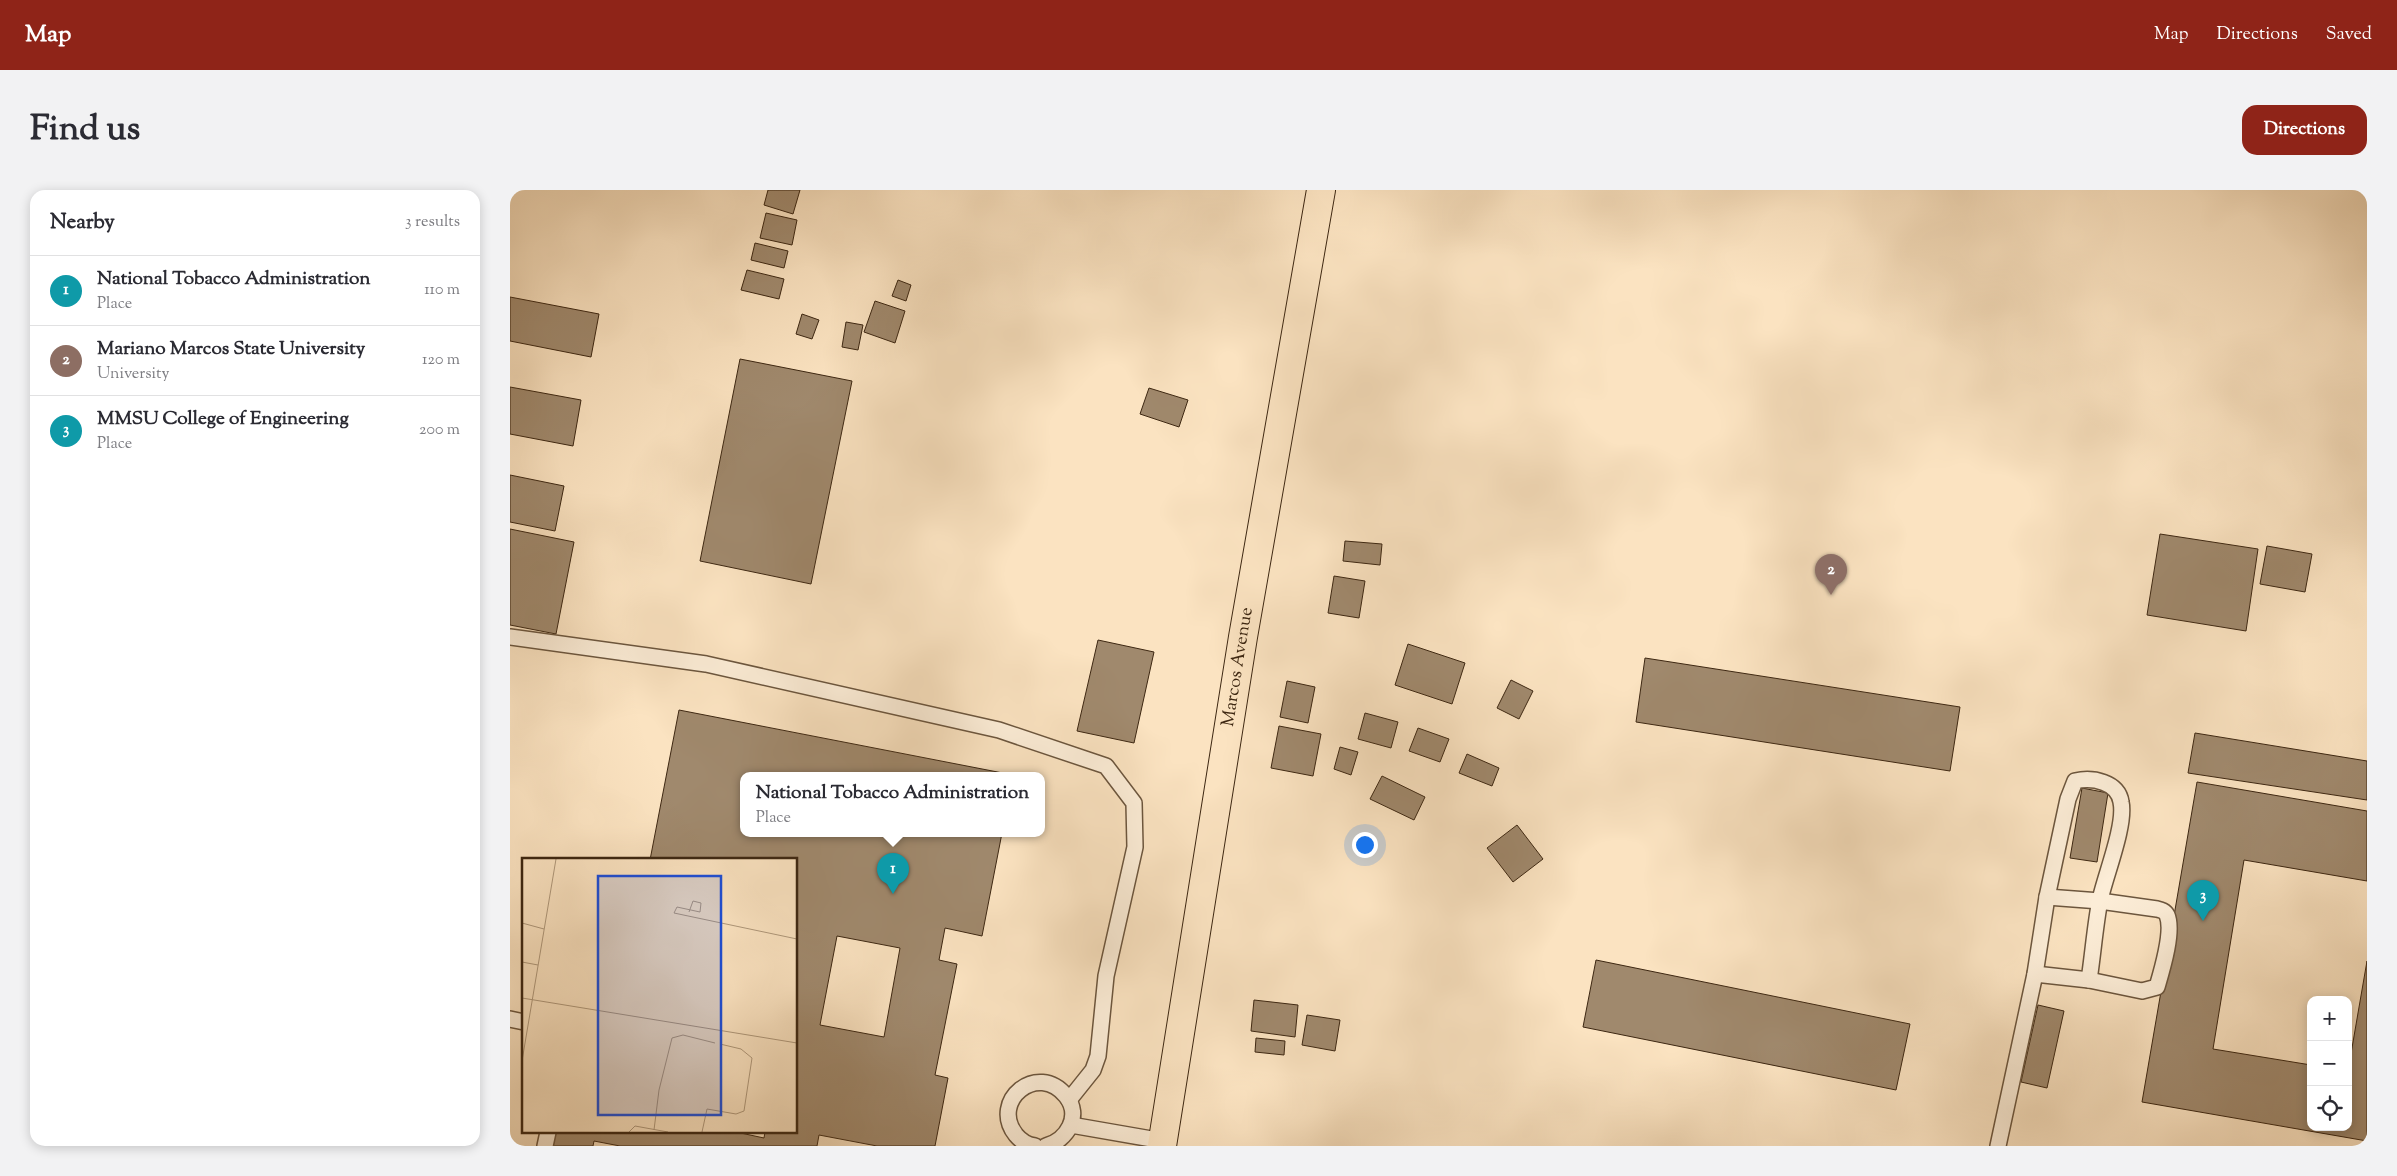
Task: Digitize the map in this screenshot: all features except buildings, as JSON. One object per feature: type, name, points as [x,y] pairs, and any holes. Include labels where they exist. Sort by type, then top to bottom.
[{"type":"main road","name":"Marcos Avenue","points":[[1162,1144],[1243,637],[1321,190]]},
{"type":"lane","points":[[510,637],[706,664],[999,730],[1106,766],[1134,803],[1135,847],[1106,976],[1098,1056],[1093,1070],[1069,1100]]},
{"type":"lane","points":[[1998,1146],[2035,974],[2047,897],[2070,788],[2075,781],[2081,780],[2109,784],[2116,789],[2122,802],[2117,834],[2100,901],[2089,980]]},
{"type":"lane","points":[[2035,974],[2089,980],[2142,991],[2157,987],[2165,959],[2168,916],[2157,908],[2047,897]]},
{"type":"lane","points":[[1035,1146],[1019,1139],[1011,1129],[1008,1117],[1010,1104],[1016,1093],[1026,1085],[1038,1082],[1050,1084],[1061,1090],[1069,1100],[1073,1112],[1066,1135],[1055,1143],[1046,1146]]},
{"type":"lane","points":[[1066,1135],[1162,1144]]},
{"type":"place","name":"Mariano Marcos State University","points":[[1831,595]]},
{"type":"place","name":"National Tobacco Administration","points":[[893,894]]},
{"type":"place","name":"MMSU College of Engineering","points":[[2203,921]]}]
